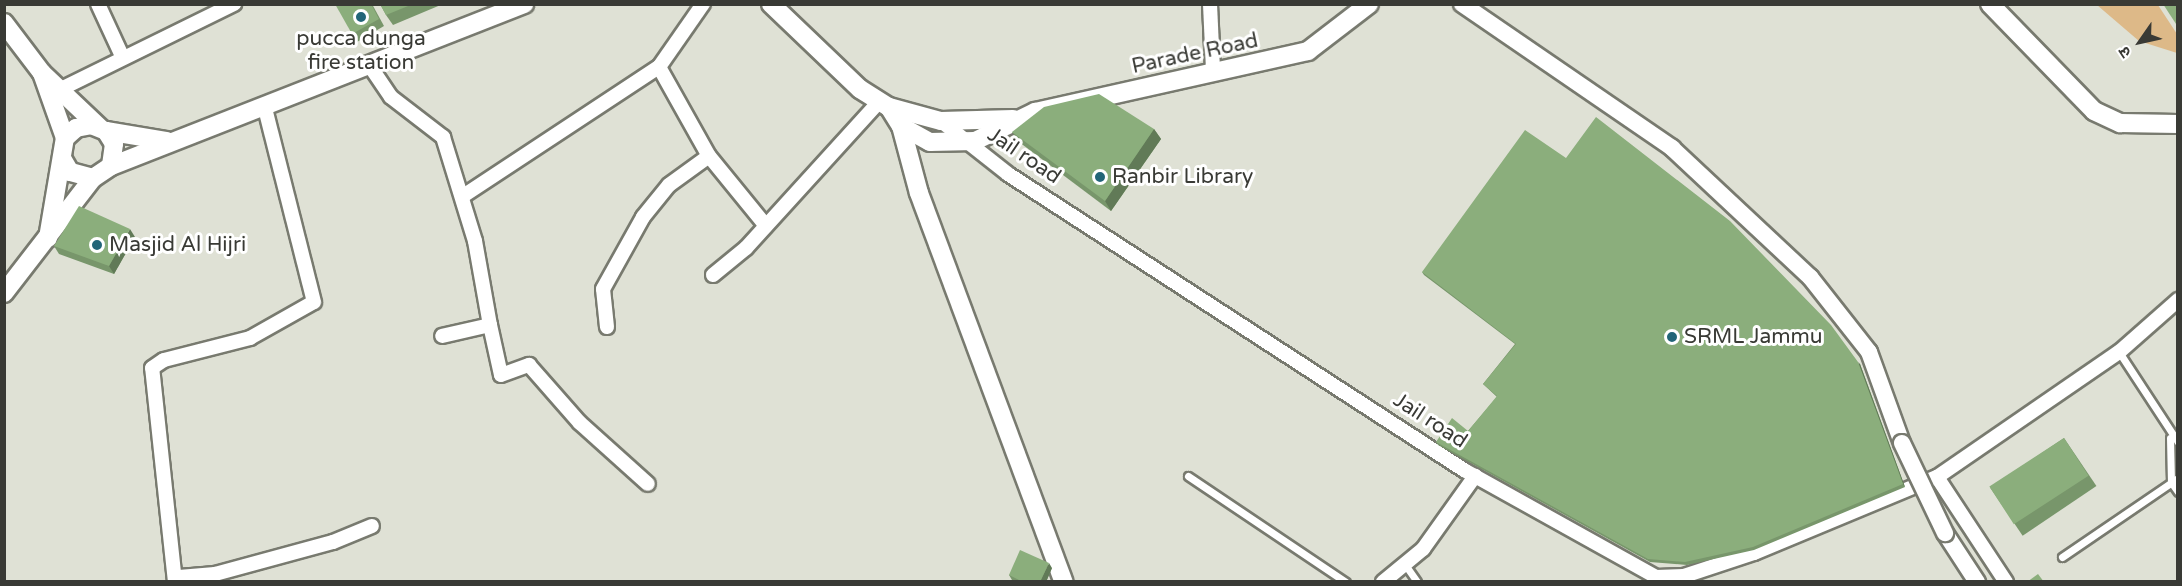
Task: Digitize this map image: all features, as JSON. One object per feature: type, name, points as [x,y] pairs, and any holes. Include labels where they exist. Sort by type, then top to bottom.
[{"type":"main road","points":[[4,293],[93,178],[111,166],[169,142],[265,108],[524,4]]},
{"type":"main road","points":[[771,4],[884,104],[902,126],[930,142],[965,143],[1017,118]]},
{"type":"main road","name":"Parade Road","points":[[1017,118],[1213,71],[1308,51],[1369,4]]},
{"type":"main road","points":[[1990,4],[2094,111],[2120,123],[2178,124]]},
{"type":"main road","points":[[4,23],[42,73],[63,88],[102,129],[115,152],[111,166]]},
{"type":"main road","points":[[42,73],[65,138],[48,238]]},
{"type":"main road","points":[[884,104],[941,121],[1017,118]]},
{"type":"main road","points":[[65,138],[83,126],[169,142]]},
{"type":"main road","points":[[902,126],[919,193],[1064,582]]},
{"type":"main road","points":[[62,158],[70,172],[93,178]]},
{"type":"street","points":[[98,4],[122,56]]},
{"type":"street","points":[[63,88],[122,56],[234,4]]},
{"type":"street","points":[[463,196],[659,67],[703,4]]},
{"type":"street","points":[[1210,4],[1213,71]]},
{"type":"street","points":[[1462,4],[1672,148],[1810,277],[1869,352],[1902,443],[1945,533],[1977,582]]},
{"type":"street","points":[[370,66],[390,98],[443,137],[463,196],[501,375],[530,365],[580,423],[648,484]]},
{"type":"street","points":[[659,67],[709,156],[766,226]]},
{"type":"street","points":[[713,275],[766,226],[884,104]]},
{"type":"street","points":[[265,108],[314,302],[297,317],[250,338],[164,360],[152,368],[177,579],[215,574],[333,542],[372,526]]},
{"type":"street","name":"Jail road","points":[[941,121],[965,143],[1475,477],[1658,579],[1684,576],[1754,553],[1937,477],[2119,352],[2178,300]]},
{"type":"street","points":[[607,327],[603,289],[643,217],[669,185],[709,156]]},
{"type":"street","points":[[442,336],[490,325]]},
{"type":"street","points":[[1383,582],[1406,566],[1475,477]]},
{"type":"street","points":[[1937,477],[2006,582]]},
{"type":"lane","points":[[2119,352],[2170,438],[2174,480],[2178,492]]},
{"type":"lane","points":[[2170,438],[2178,442]]},
{"type":"lane","points":[[1188,476],[1346,582]]},
{"type":"lane","points":[[2062,557],[2174,480]]},
{"type":"lane","points":[[1406,566],[1417,582]]},
{"type":"shaded area","points":[[2097,5],[2158,5],[2177,34],[2177,53],[2139,41]]},
{"type":"building","name":"pucca dunga fire station","points":[[335,4],[371,4],[379,19],[352,34]]},
{"type":"building","points":[[380,4],[413,4],[386,15]]},
{"type":"building","points":[[2163,4],[2178,4],[2178,27]]},
{"type":"building","name":"Ranbir Library","points":[[1099,94],[1154,129],[1105,201],[1012,132],[1044,107]]},
{"type":"building","name":"SRML Jammu","points":[[1596,117],[1730,221],[1831,325],[1858,362],[1903,484],[1753,547],[1685,562],[1648,559],[1436,442],[1452,418],[1468,431],[1497,396],[1483,384],[1516,344],[1422,272],[1525,130],[1566,158]]},
{"type":"building","name":"Masjid Al Hijri","points":[[79,206],[130,229],[109,266],[54,246]]},
{"type":"building","points":[[2064,438],[2089,476],[2014,524],[1989,486]]},
{"type":"building","points":[[1020,550],[1049,563],[1040,582],[1023,582],[1009,575]]},
{"type":"building","points":[[2038,574],[2044,582],[2027,582]]},
{"type":"place","name":"pucca dunga fire station","points":[[361,17]]},
{"type":"place","name":"Ranbir Library","points":[[1100,177]]},
{"type":"place","name":"Masjid Al Hijri","points":[[97,245]]},
{"type":"place","name":"SRML Jammu","points":[[1672,337]]}]
